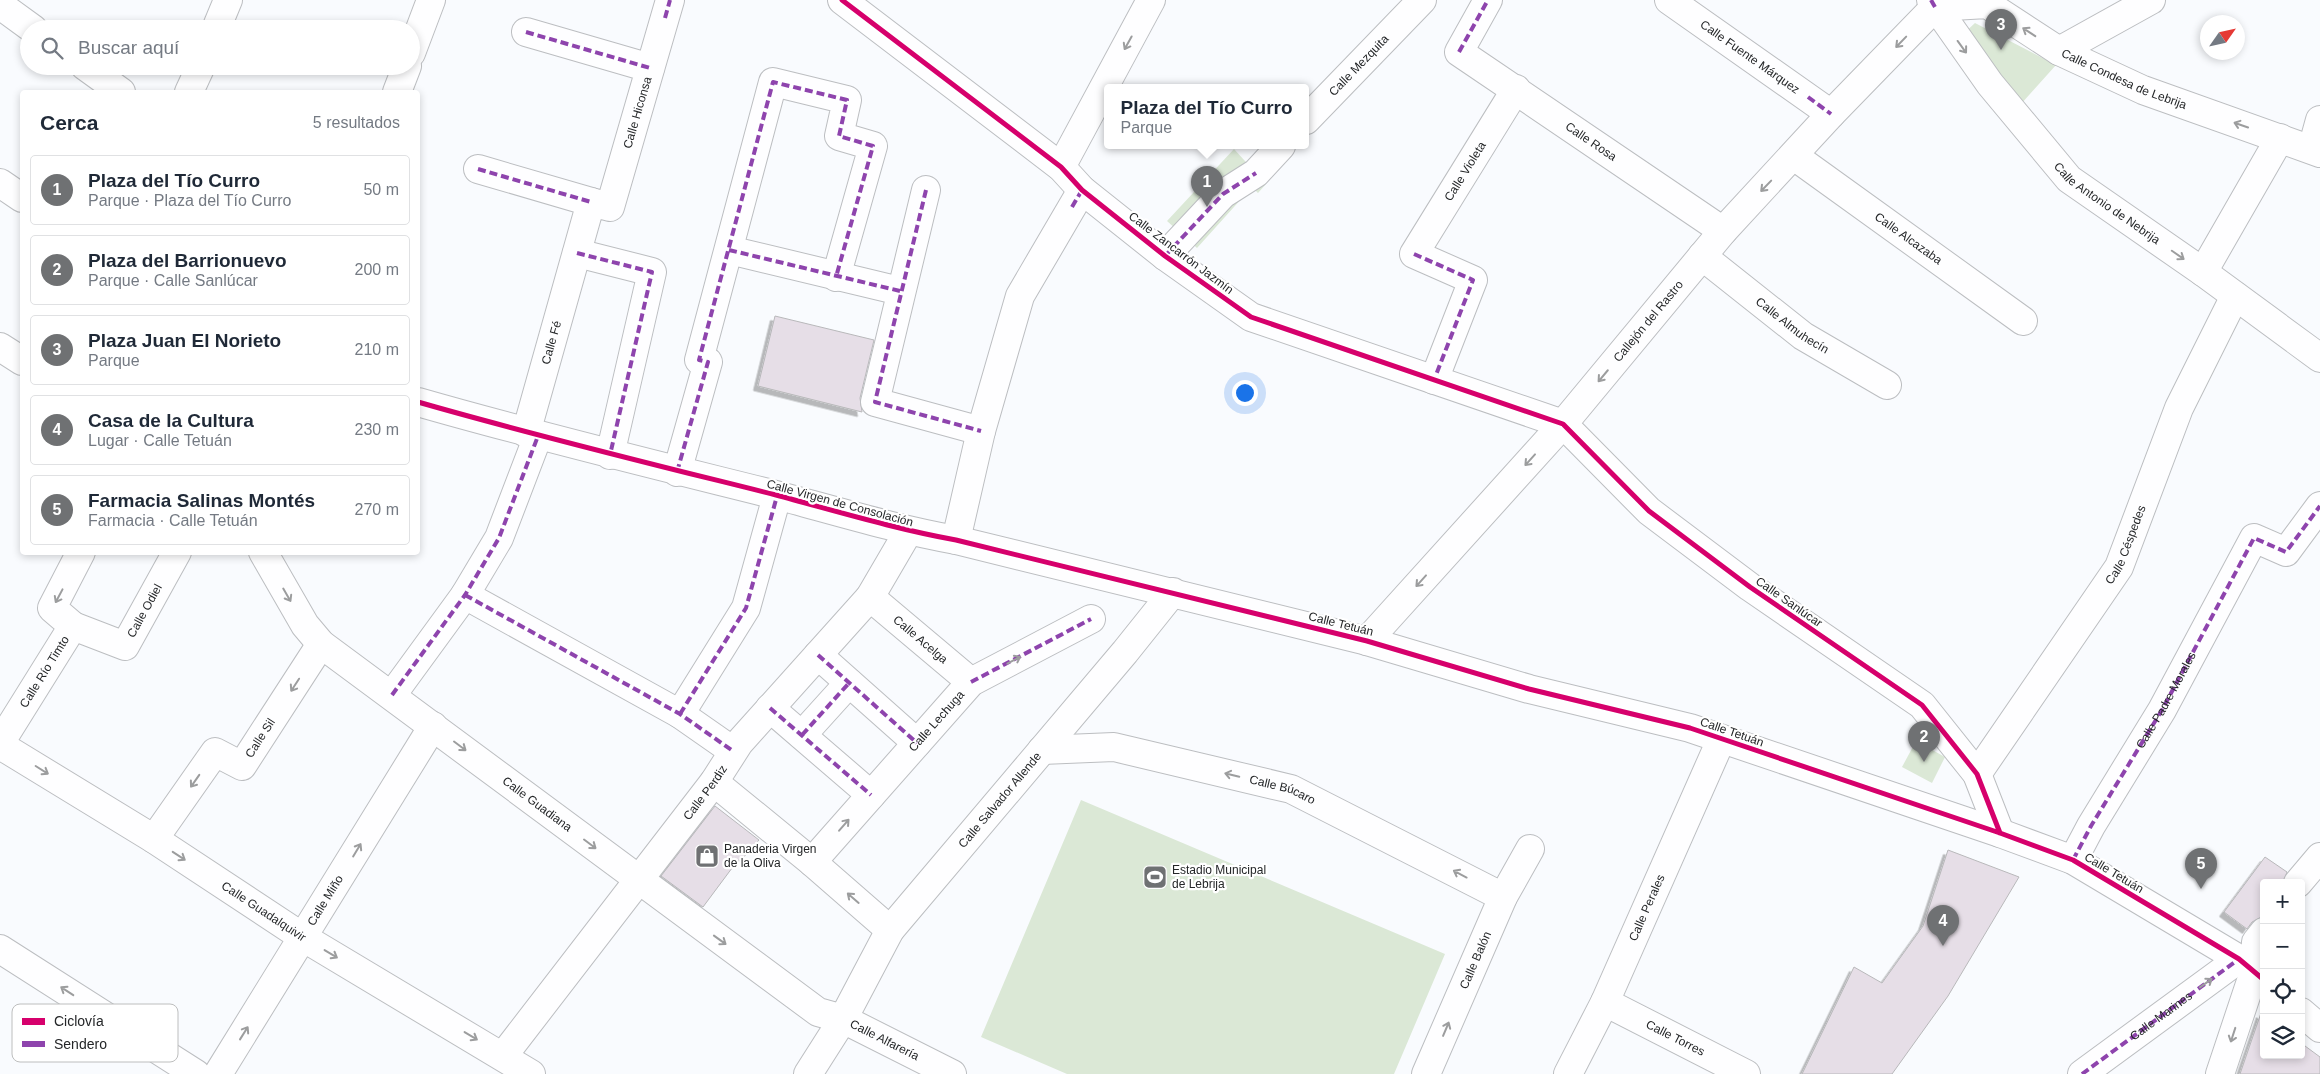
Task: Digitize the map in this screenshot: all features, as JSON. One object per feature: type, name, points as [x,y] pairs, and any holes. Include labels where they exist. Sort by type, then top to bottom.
[{"type":"street","points":[[220,20],[228,0]]},
{"type":"street","points":[[420,30],[431,0]]},
{"type":"street","name":"Calle Zancarrón Jazmín","points":[[842,0],[1061,166],[1077,199],[1165,256],[1251,317],[1563,424]]},
{"type":"street","points":[[1105,84],[1151,0]]},
{"type":"street","name":"Calle Rosa","points":[[1488,0],[1459,52],[1723,231]]},
{"type":"street","name":"Calle Fuente Márquez","points":[[1669,0],[1831,114]]},
{"type":"street","points":[[2059,51],[2151,0]]},
{"type":"street","name":"Calle Condesa de Lebrija","points":[[1931,2],[1986,2],[2059,51],[2143,90],[2316,151]]},
{"type":"street","name":"Callejón del Rastro","points":[[1367,641],[1563,424],[1723,231],[1794,156],[1931,2]]},
{"type":"street","name":"Calle Antonio de Nebrija","points":[[1931,2],[1990,84],[2069,179],[2203,272],[2320,358]]},
{"type":"street","name":"Calle Mezquita","points":[[1309,117],[1409,3]]},
{"type":"street","points":[[0,5],[21,20]]},
{"type":"street","name":"Calle Hiconsa","points":[[577,253],[600,205],[650,68],[667,9]]},
{"type":"street","points":[[526,32],[650,68]]},
{"type":"street","points":[[97,75],[118,90]]},
{"type":"street","points":[[191,90],[197,75]]},
{"type":"street","points":[[398,90],[403,75]]},
{"type":"street","points":[[677,472],[708,362],[699,360],[773,82],[847,100],[838,136],[873,146],[836,277]]},
{"type":"street","points":[[1061,166],[1104,87]]},
{"type":"street","name":"Calle Violeta","points":[[1434,380],[1473,280],[1414,254],[1516,89]]},
{"type":"street","points":[[2316,151],[2320,120]]},
{"type":"street","points":[[2203,272],[2280,138]]},
{"type":"street","points":[[1165,256],[1223,194],[1256,173],[1279,149]]},
{"type":"street","name":"Calle Alcazaba","points":[[1794,156],[2023,321]]},
{"type":"street","points":[[478,170],[600,205]]},
{"type":"street","points":[[0,183],[20,197]]},
{"type":"street","points":[[926,190],[900,291],[875,402],[981,431]]},
{"type":"street","points":[[956,540],[981,431],[1020,296],[1077,199]]},
{"type":"street","points":[[728,250],[900,291]]},
{"type":"street","points":[[577,253],[652,272],[610,455]]},
{"type":"street","name":"Calle Fé","points":[[392,695],[465,595],[499,538],[532,434],[577,253]]},
{"type":"street","name":"Calle Almuhecín","points":[[1702,256],[1803,336],[1887,385]]},
{"type":"street","name":"Calle Céspedes","points":[[1977,774],[2119,567],[2179,408],[2235,296]]},
{"type":"street","points":[[0,332],[20,337]]},
{"type":"street","points":[[0,347],[20,360]]},
{"type":"street","name":"Calle Virgen de Consolación","points":[[420,403],[610,455],[777,496],[908,532],[956,540],[1173,592]]},
{"type":"street","name":"Calle Sanlúcar","points":[[1563,424],[1649,511],[1750,587],[1922,705],[1977,774],[2000,833]]},
{"type":"street","points":[[680,714],[746,608],[777,496]]},
{"type":"street","name":"Calle Padre Morales","points":[[2073,860],[2091,826],[2162,710],[2254,538],[2286,552],[2320,506]]},
{"type":"street","name":"Calle Perdiz","points":[[503,1056],[714,782],[733,752],[870,597],[908,532]]},
{"type":"street","name":"Calle Río Timto","points":[[0,744],[74,626],[52,608],[79,555]]},
{"type":"street","name":"Calle Odiel","points":[[74,626],[125,646],[175,555]]},
{"type":"street","name":"Calle Guadiana","points":[[265,555],[305,625],[321,644],[392,695],[637,880],[818,1012],[843,1019]]},
{"type":"street","name":"Calle Tetuán","points":[[1173,592],[1367,641],[1529,690],[1690,728],[2000,833],[2073,860],[2252,970]]},
{"type":"street","name":"Calle Salvador Allende","points":[[808,1074],[827,1047],[843,1019],[890,930],[1126,652],[1173,592]]},
{"type":"street","points":[[465,595],[680,714],[733,752]]},
{"type":"street","name":"Calle Acelga","points":[[870,597],[971,682]]},
{"type":"street","name":"Calle Lechuga","points":[[812,862],[971,682],[1091,619]]},
{"type":"street","name":"Calle Sil","points":[[154,839],[215,752],[242,766],[321,644]]},
{"type":"street","points":[[818,655],[917,743]]},
{"type":"street","points":[[802,735],[849,683]]},
{"type":"street","points":[[770,708],[871,795]]},
{"type":"street","name":"Calle Miño","points":[[218,1074],[304,938],[433,726]]},
{"type":"street","name":"Calle Perales","points":[[1568,1074],[1605,1002],[1721,740]]},
{"type":"street","name":"Calle Guadalquivir","points":[[0,744],[154,839],[304,938],[532,1074]]},
{"type":"street","name":"Calle Búcaro","points":[[1042,750],[1114,747],[1291,789],[1503,897]]},
{"type":"street","points":[[714,782],[812,862],[890,930]]},
{"type":"street","name":"Calle Balón","points":[[1426,1074],[1503,897],[1530,849]]},
{"type":"street","points":[[2301,879],[2320,857]]},
{"type":"street","points":[[2220,1074],[2252,970],[2256,942],[2260,937]]},
{"type":"street","points":[[0,949],[86,1004]]},
{"type":"street","name":"Calle Marines","points":[[2082,1074],[2252,970]]},
{"type":"street","name":"Calle Torres","points":[[1605,1002],[1746,1074]]},
{"type":"street","points":[[2303,1014],[2320,1028]]},
{"type":"street","name":"Calle Alfarería","points":[[843,1019],[952,1074]]},
{"type":"street","points":[[177,1062],[196,1074]]},
{"type":"green space","points":[[1975,23],[2056,65],[2021,104],[1962,35]]},
{"type":"green space","points":[[1234,149],[1266,184],[1258,193],[1252,187],[1197,248],[1167,221]]},
{"type":"green space","points":[[1916,741],[1945,757],[1932,783],[1902,767]]},
{"type":"green space","name":"Estadio Municipal de Lebrija","points":[[1081,800],[1445,954],[1394,1074],[1067,1074],[981,1037]]},
{"type":"building","points":[[775,316],[874,340],[860,398],[862,412],[758,386]]},
{"type":"building","points":[[715,806],[759,840],[740,861],[738,860],[703,907],[661,876]]},
{"type":"building","points":[[1948,850],[2019,877],[1948,996],[1892,1074],[1802,1074],[1854,967],[1882,983],[1923,926]]},
{"type":"building","points":[[2265,857],[2287,872],[2284,879],[2260,879],[2260,918],[2252,922],[2247,929],[2224,912]]},
{"type":"building","points":[[2260,1016],[2260,1059],[2305,1059],[2305,1046],[2320,1057],[2320,1074],[2240,1074]]},
{"type":"marked path","points":[[665,18],[670,0]]},
{"type":"marked path","points":[[1459,52],[1488,0]]},
{"type":"marked path","points":[[1931,0],[1935,7]]},
{"type":"marked path","points":[[526,32],[650,68]]},
{"type":"marked path","points":[[677,472],[708,362],[699,360],[773,82],[847,100],[839,136],[873,146],[836,277]]},
{"type":"marked path","points":[[1808,97],[1831,114]]},
{"type":"marked path","points":[[478,169],[591,202]]},
{"type":"marked path","points":[[1165,256],[1223,194],[1256,173]]},
{"type":"marked path","points":[[926,190],[875,402],[981,431]]},
{"type":"marked path","points":[[1072,207],[1082,190]]},
{"type":"marked path","points":[[729,250],[900,291]]},
{"type":"marked path","points":[[577,253],[652,272],[610,455]]},
{"type":"marked path","points":[[1414,254],[1473,280],[1434,380]]},
{"type":"marked path","points":[[392,695],[465,595],[499,538],[538,436]]},
{"type":"marked path","points":[[680,714],[746,608],[777,496]]},
{"type":"marked path","points":[[2073,860],[2091,826],[2162,710],[2254,538],[2286,552],[2320,506]]},
{"type":"marked path","points":[[465,595],[680,714],[733,751]]},
{"type":"marked path","points":[[971,682],[1091,619]]},
{"type":"marked path","points":[[818,655],[917,743]]},
{"type":"marked path","points":[[802,735],[849,683]]},
{"type":"marked path","points":[[770,708],[871,795]]},
{"type":"marked path","points":[[2082,1074],[2239,959]]},
{"type":"cycle path","points":[[842,0],[1061,167],[1082,190],[1165,256],[1251,317],[1563,424],[1649,511],[1750,587],[1922,705],[1977,774],[2000,833]]},
{"type":"cycle path","points":[[420,403],[888,525],[1367,641],[1529,689],[1690,728],[2000,833],[2073,860],[2239,959],[2260,977]]},
{"type":"place","name":"Plaza Juan El Norieto","points":[[2001,50]]},
{"type":"place","name":"Plaza del Tío Curro","points":[[1207,207]]},
{"type":"place","name":"Plaza del Barrionuevo","points":[[1924,762]]},
{"type":"place","name":"Panaderia Virgen de la Oliva","points":[[707,856]]},
{"type":"place","name":"Estadio Municipal de Lebrija","points":[[1155,877]]},
{"type":"place","name":"Farmacia Salinas Montés","points":[[2201,889]]},
{"type":"place","name":"Casa de la Cultura","points":[[1943,946]]}]
